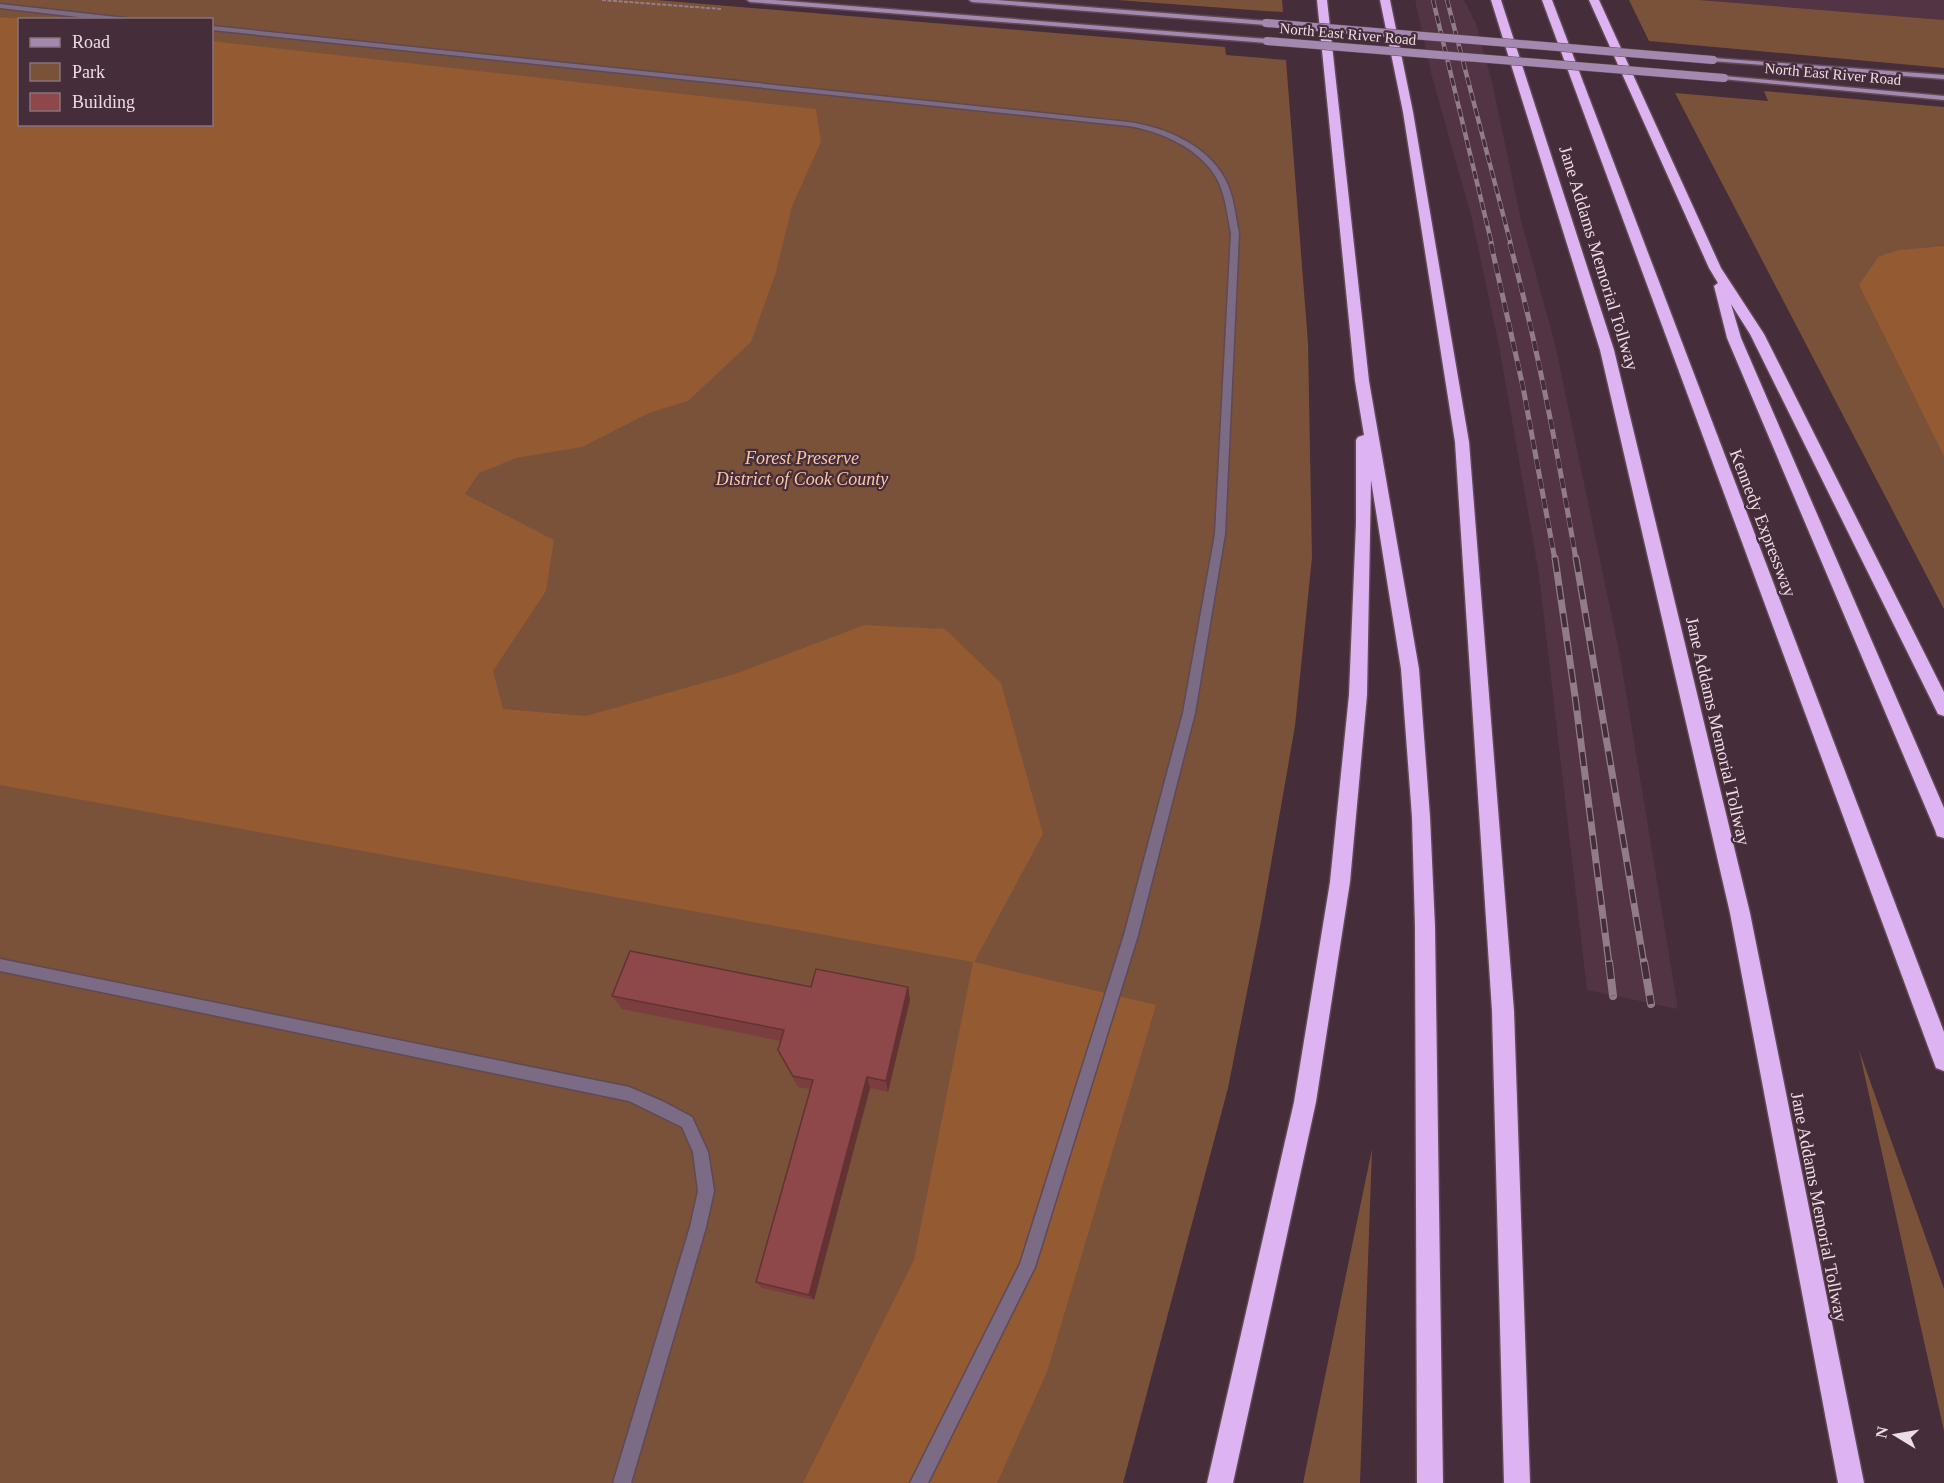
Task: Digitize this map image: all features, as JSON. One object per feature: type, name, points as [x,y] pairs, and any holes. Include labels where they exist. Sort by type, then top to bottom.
[{"type":"highway","points":[[1322,0],[1362,381],[1410,669],[1421,817],[1425,927],[1430,1483]]},
{"type":"highway","points":[[1385,0],[1408,112],[1462,442],[1503,1011],[1517,1483]]},
{"type":"highway","name":"Jane Addams Memorial Tollway","points":[[1496,0],[1607,350],[1740,913],[1851,1483]]},
{"type":"highway","name":"Kennedy Expressway","points":[[1546,0],[1944,1060]]},
{"type":"highway","points":[[1594,0],[1715,268],[1757,334],[1944,709]]},
{"type":"highway","points":[[1715,268],[1734,338],[1944,830]]},
{"type":"highway","points":[[1220,1483],[1305,1102],[1340,882],[1358,695],[1364,523],[1362,381]]},
{"type":"main road","name":"North East River Road","points":[[750,0],[1267,40],[1944,98]]},
{"type":"main road","name":"North East River Road","points":[[972,0],[1944,77]]},
{"type":"lane","points":[[0,6],[108,18]]},
{"type":"lane","points":[[213,28],[1103,120],[1154,129],[1181,142],[1202,157],[1220,177],[1229,202],[1235,233],[1220,534],[1189,713],[1131,935],[1027,1267],[919,1483]]},
{"type":"lane","points":[[0,964],[629,1094],[687,1122],[700,1152],[706,1191],[698,1227],[622,1483]]},
{"type":"shaded area","points":[[1415,0],[1464,0],[1476,24],[1492,82],[1521,220],[1555,344],[1620,656],[1678,1009],[1587,990],[1539,574],[1499,346],[1472,219],[1431,73]]},
{"type":"shaded area","points":[[1699,0],[1944,0],[1944,20]]},
{"type":"shaded area","points":[[0,17],[18,18],[18,126],[213,126],[213,41],[816,109],[821,142],[792,206],[776,272],[751,342],[688,401],[649,413],[582,447],[516,458],[479,473],[465,494],[554,540],[546,591],[493,671],[503,709],[586,716],[738,673],[864,625],[945,629],[1001,683],[1043,834],[974,962],[1156,1005],[1047,1372],[997,1483],[803,1483],[914,1260],[973,962],[0,785]]},
{"type":"shaded area","points":[[1944,246],[1944,456],[1859,285],[1879,256],[1900,250]]},
{"type":"green space","name":"Forest Preserve District of Cook County","points":[[0,0],[656,0],[1225,47],[1226,55],[1286,60],[1308,343],[1312,557],[1295,726],[1261,921],[1228,1088],[1123,1483],[0,1483]]},
{"type":"green space","points":[[1117,0],[1282,0],[1283,12],[1265,11]]},
{"type":"green space","points":[[1629,0],[1699,0],[1944,20],[1944,68],[1649,41]]},
{"type":"green space","points":[[1764,91],[1944,107],[1944,609],[1675,93],[1768,101]]},
{"type":"green space","points":[[1859,1050],[1944,1289],[1944,1431]]},
{"type":"green space","points":[[1372,1149],[1360,1483],[1303,1483]]},
{"type":"building","points":[[630,951],[811,987],[816,969],[908,987],[886,1081],[867,1077],[809,1295],[756,1282],[813,1080],[793,1076],[778,1050],[784,1030],[612,996]]},
{"type":"railway","points":[[1433,0],[1492,245]]},
{"type":"railway","points":[[1447,0],[1511,245]]},
{"type":"railway","points":[[1491,244],[1523,387],[1555,560]]},
{"type":"railway","points":[[1510,244],[1547,401],[1576,560]]},
{"type":"railway","points":[[1555,558],[1609,964]]},
{"type":"railway","points":[[1576,558],[1644,964]]},
{"type":"railway","points":[[1609,962],[1613,996]]},
{"type":"railway","points":[[1644,962],[1651,1004]]}]
